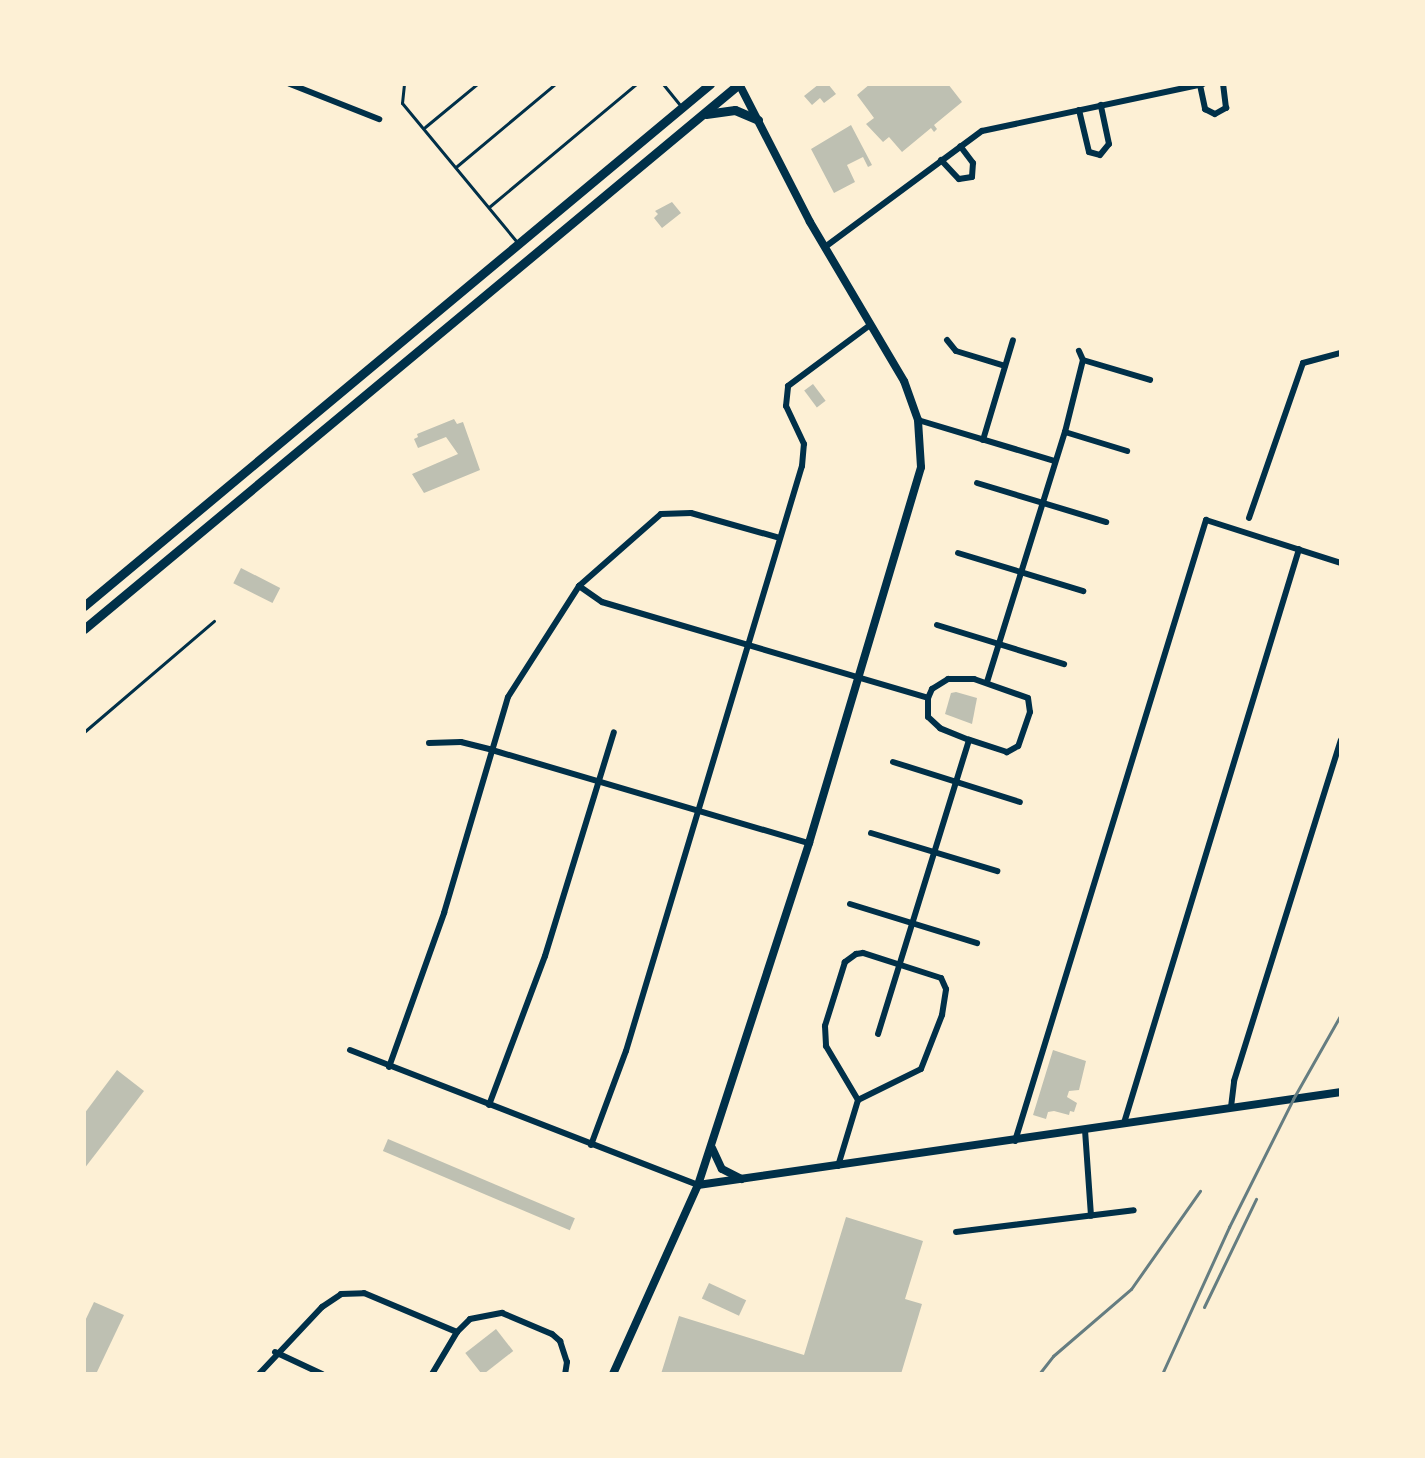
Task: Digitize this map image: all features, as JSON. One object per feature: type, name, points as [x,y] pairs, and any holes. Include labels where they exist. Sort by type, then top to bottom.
[{"type":"main road","points":[[84,606],[710,84]]},
{"type":"main road","points":[[84,629],[739,84],[825,247],[904,381],[922,442],[916,488],[809,843],[712,1144],[698,1185],[613,1374]]},
{"type":"main road","points":[[702,114],[735,110],[758,120]]},
{"type":"main road","points":[[698,1185],[1341,1092]]},
{"type":"main road","points":[[712,1144],[719,1167],[743,1179]]},
{"type":"street","points":[[290,84],[379,119]]},
{"type":"street","points":[[1149,84],[1152,95]]},
{"type":"street","points":[[825,247],[982,131],[1152,95],[1174,87],[1202,84],[1205,109],[1215,114],[1226,108],[1223,84]]},
{"type":"street","points":[[1079,110],[1089,152],[1100,155],[1109,144],[1101,105]]},
{"type":"street","points":[[941,160],[959,179],[972,177],[973,163],[960,146]]},
{"type":"street","points":[[591,1145],[626,1051],[805,457],[802,436],[786,406],[788,386],[870,325]]},
{"type":"street","points":[[947,340],[956,351],[1005,366]]},
{"type":"street","points":[[983,440],[1013,340]]},
{"type":"street","points":[[987,682],[1065,432],[1083,360],[1079,351]]},
{"type":"street","points":[[1249,518],[1303,363],[1318,356],[1341,353]]},
{"type":"street","points":[[1083,360],[1150,380]]},
{"type":"street","points":[[918,420],[1055,461]]},
{"type":"street","points":[[1065,432],[1127,451]]},
{"type":"street","points":[[977,483],[1106,522]]},
{"type":"street","points":[[389,1067],[444,913],[508,697],[579,586],[646,523],[661,514],[691,513],[780,538]]},
{"type":"street","points":[[1015,1141],[1206,520],[1341,563]]},
{"type":"street","points":[[1124,1123],[1299,549]]},
{"type":"street","points":[[958,553],[1083,591]]},
{"type":"street","points":[[579,586],[602,602],[928,698]]},
{"type":"street","points":[[937,625],[1064,664]]},
{"type":"street","points":[[948,679],[987,682],[1028,698],[1030,712],[1021,741],[1007,752],[940,728],[928,717],[928,698],[939,683],[948,679]]},
{"type":"street","points":[[489,1105],[545,956],[614,732]]},
{"type":"street","points":[[878,1034],[969,740]]},
{"type":"street","points":[[1231,1107],[1234,1081],[1341,740]]},
{"type":"street","points":[[429,743],[461,742],[492,750],[809,843]]},
{"type":"street","points":[[893,762],[1020,802]]},
{"type":"street","points":[[871,833],[997,871]]},
{"type":"street","points":[[850,904],[977,943]]},
{"type":"street","points":[[838,1167],[858,1100],[921,1069],[946,997],[941,978],[900,962],[856,954],[845,962],[825,1026],[826,1046],[858,1100]]},
{"type":"street","points":[[350,1050],[698,1185]]},
{"type":"street","points":[[1085,1130],[1091,1216]]},
{"type":"street","points":[[956,1232],[1134,1210]]},
{"type":"street","points":[[259,1374],[275,1352],[331,1299],[353,1292],[375,1297],[457,1332]]},
{"type":"street","points":[[432,1374],[457,1332],[470,1319],[491,1314],[512,1315],[560,1341],[567,1362],[565,1374]]},
{"type":"street","points":[[275,1352],[322,1374]]},
{"type":"lane","points":[[404,84],[402,103],[519,244]]},
{"type":"lane","points":[[425,127],[477,84]]},
{"type":"lane","points":[[457,166],[555,84]]},
{"type":"lane","points":[[489,207],[636,84]]},
{"type":"lane","points":[[663,84],[682,108]]},
{"type":"lane","points":[[84,732],[214,621]]},
{"type":"building","points":[[819,84],[828,84],[836,94],[824,103],[820,98],[812,105],[804,96]]},
{"type":"building","points":[[870,84],[948,84],[962,102],[934,125],[937,129],[934,132],[931,128],[902,152],[889,137],[883,142],[866,124],[874,118],[857,95]]},
{"type":"building","points":[[851,125],[872,165],[868,167],[863,157],[847,165],[855,182],[834,193],[811,149]]},
{"type":"building","points":[[672,202],[681,213],[662,228],[654,218],[658,214],[655,211]]},
{"type":"building","points":[[813,384],[826,401],[817,407],[804,391]]},
{"type":"building","points":[[454,419],[457,424],[463,422],[480,470],[424,493],[412,474],[458,454],[446,437],[418,448],[414,439],[418,437],[417,434]]},
{"type":"building","points":[[241,568],[280,588],[272,603],[233,583]]},
{"type":"building","points":[[951,693],[977,698],[972,724],[945,714]]},
{"type":"building","points":[[1053,1050],[1086,1061],[1079,1090],[1069,1091],[1067,1097],[1077,1103],[1074,1112],[1070,1111],[1069,1115],[1048,1112],[1046,1119],[1033,1115]]},
{"type":"building","points":[[117,1070],[144,1091],[84,1169],[84,1114]]},
{"type":"building","points":[[388,1139],[575,1218],[570,1230],[383,1151]]},
{"type":"building","points":[[846,1217],[923,1241],[905,1299],[922,1304],[901,1374],[661,1374],[679,1316],[804,1355]]},
{"type":"building","points":[[709,1283],[746,1300],[739,1316],[702,1298]]},
{"type":"building","points":[[94,1302],[124,1315],[96,1374],[84,1374],[84,1323]]},
{"type":"building","points":[[496,1329],[513,1351],[484,1374],[465,1353]]},
{"type":"railway","points":[[1162,1374],[1229,1227],[1293,1099],[1341,1014]]},
{"type":"railway","points":[[1039,1374],[1053,1356],[1131,1289],[1200,1191]]},
{"type":"railway","points":[[1204,1307],[1256,1199]]}]
